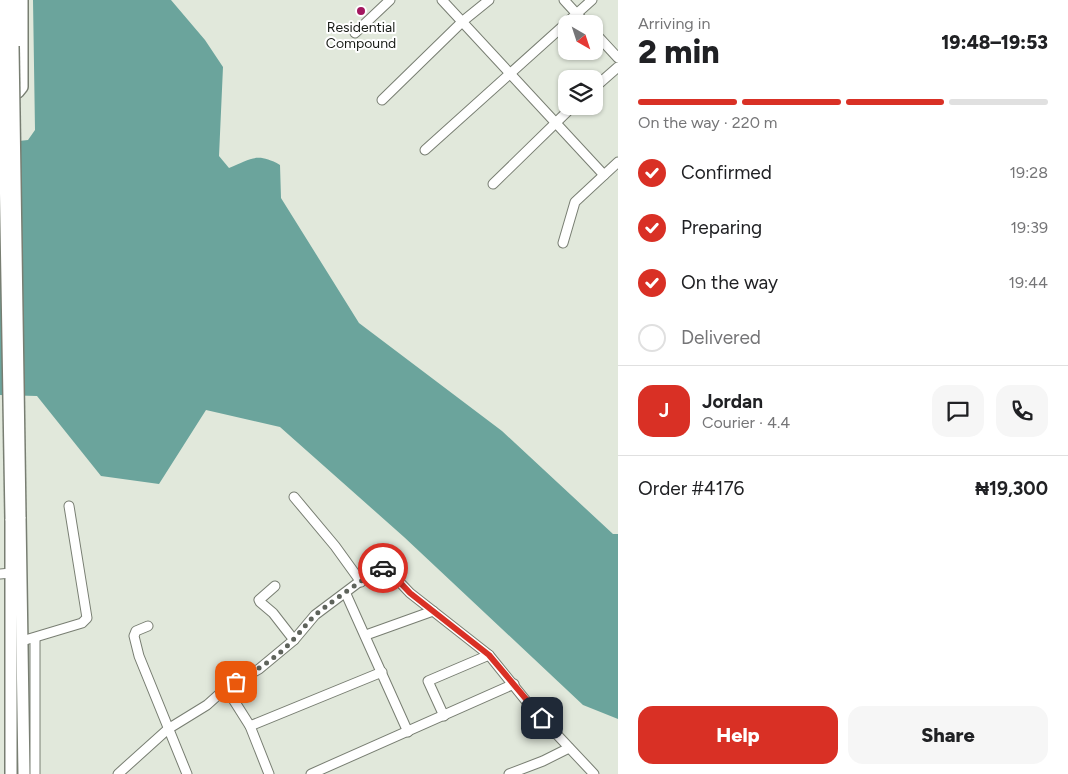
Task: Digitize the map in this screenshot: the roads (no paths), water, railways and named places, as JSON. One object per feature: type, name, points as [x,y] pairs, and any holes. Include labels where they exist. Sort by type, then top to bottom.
[{"type":"main road","points":[[3,0],[8,46],[16,518],[22,641],[24,774]]},
{"type":"main road","points":[[8,46],[12,0]]},
{"type":"main road","points":[[0,93],[18,92],[22,86],[22,0]]},
{"type":"main road","points":[[11,774],[5,573],[16,518]]},
{"type":"street","points":[[355,33],[390,0]]},
{"type":"street","points":[[442,0],[604,175]]},
{"type":"street","points":[[382,100],[463,21],[489,0]]},
{"type":"street","points":[[564,0],[577,14]]},
{"type":"street","points":[[425,150],[508,72],[592,0]]},
{"type":"street","points":[[603,42],[618,58]]},
{"type":"street","points":[[603,80],[618,68]]},
{"type":"street","points":[[493,184],[563,115]]},
{"type":"street","points":[[563,243],[575,202],[618,162]]},
{"type":"street","points":[[294,497],[335,546],[360,582]]},
{"type":"street","points":[[22,641],[82,623],[87,618],[69,506]]},
{"type":"street","points":[[118,774],[168,729],[207,705],[226,688],[259,669],[294,640],[315,616],[377,570],[386,569],[410,593],[489,655],[531,707],[594,774]]},
{"type":"street","points":[[275,586],[259,600],[294,640]]},
{"type":"street","points":[[346,594],[408,732]]},
{"type":"street","points":[[366,635],[433,612]]},
{"type":"street","points":[[148,626],[136,631],[134,636],[139,656],[187,774]]},
{"type":"street","points":[[35,638],[35,774]]},
{"type":"street","points":[[444,716],[428,681],[489,655]]},
{"type":"street","points":[[250,726],[382,672]]},
{"type":"street","points":[[311,774],[514,684]]},
{"type":"street","points":[[226,688],[250,726],[269,774]]},
{"type":"street","points":[[509,774],[543,761],[569,748]]},
{"type":"water","points":[[33,0],[171,0],[205,40],[223,67],[219,156],[229,168],[254,158],[265,159],[280,165],[281,198],[359,323],[502,431],[613,534],[618,534],[618,719],[583,705],[404,537],[280,427],[206,410],[159,484],[101,476],[37,396],[0,395],[0,143],[28,140],[35,130]]},
{"type":"place","name":"Residential Compound","points":[[361,11]]}]
